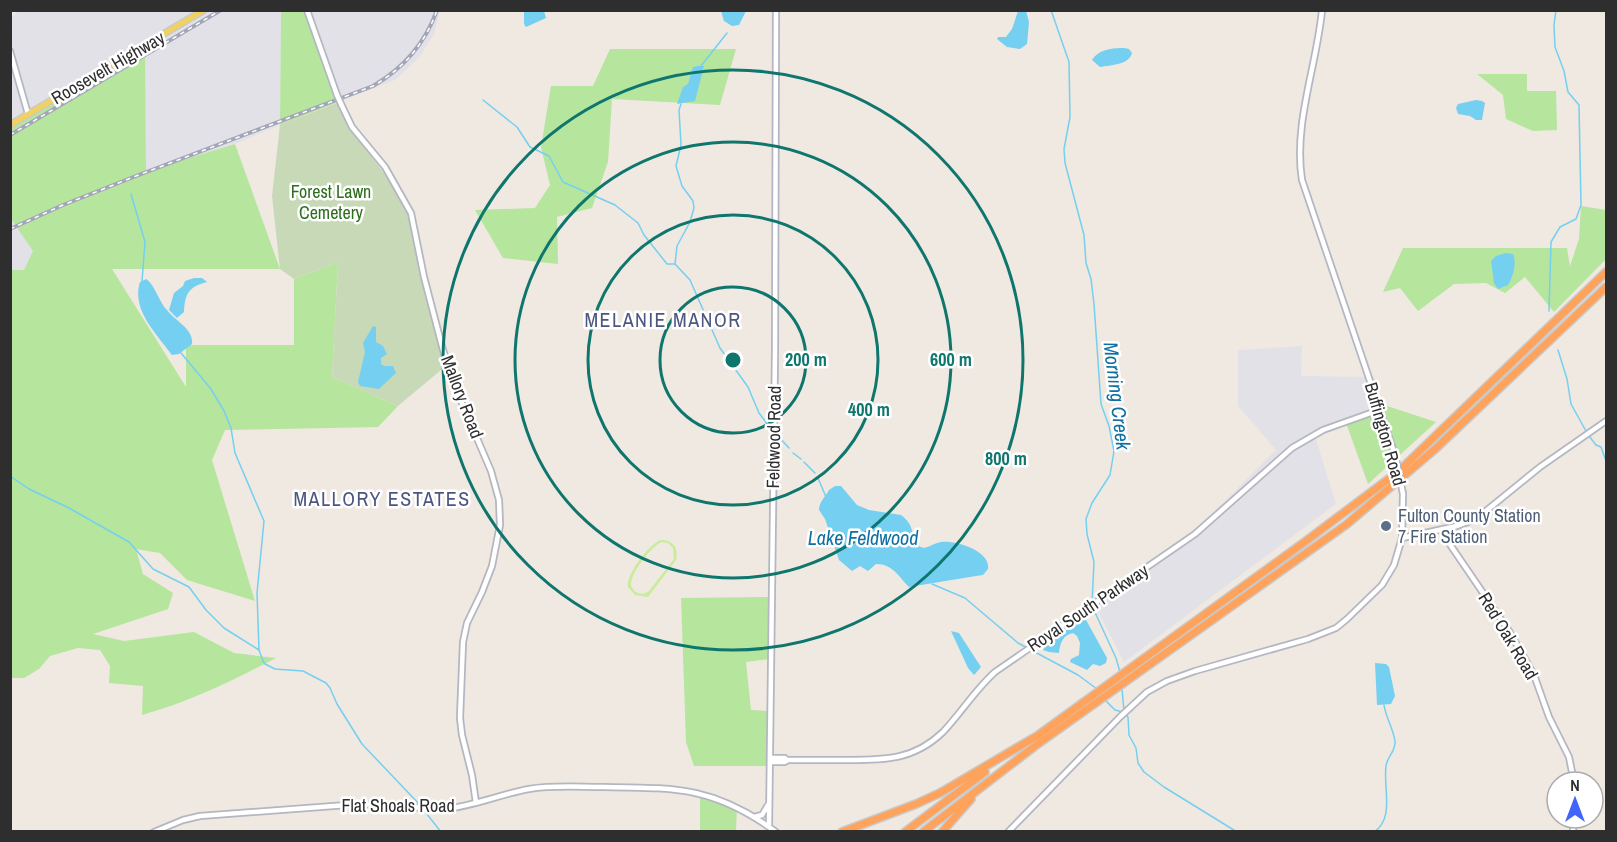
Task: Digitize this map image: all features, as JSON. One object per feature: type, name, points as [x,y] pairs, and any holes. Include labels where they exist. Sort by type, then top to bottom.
[{"type":"highway","points":[[905,831],[1013,751],[1084,703],[1398,472],[1606,273]]},
{"type":"highway","points":[[923,831],[1035,746],[1347,524],[1434,450],[1606,287]]},
{"type":"highway","points":[[942,831],[976,794],[1035,746]]},
{"type":"highway","points":[[842,831],[940,793],[1013,751]]},
{"type":"main road","name":"Roosevelt Highway","points":[[10,124],[204,10]]},
{"type":"street","name":"Mallory Road","points":[[307,10],[337,95],[352,127],[385,167],[411,213],[424,277],[443,350],[498,493],[500,525],[492,566],[467,622],[463,642],[462,735],[476,803]]},
{"type":"street","name":"Feldwood Road","points":[[769,827],[775,358],[776,10]]},
{"type":"street","name":"Buffington Road","points":[[1008,831],[1119,717],[1157,686],[1195,671],[1308,639],[1336,628],[1358,610],[1382,585],[1394,565],[1402,538],[1403,525],[1403,494],[1395,455],[1306,193],[1300,168],[1308,92],[1322,10]]},
{"type":"street","points":[[10,51],[28,114]]},
{"type":"street","name":"Royal South Parkway","points":[[770,760],[785,758],[788,760],[880,760],[902,756],[921,748],[943,731],[994,672],[1195,534],[1292,448],[1323,430],[1379,410]]},
{"type":"street","points":[[1402,538],[1443,530],[1466,523],[1485,513],[1540,467],[1606,421]]},
{"type":"street","points":[[1403,525],[1405,531],[1413,536]]},
{"type":"street","name":"Red Oak Road","points":[[1443,530],[1450,546],[1509,631],[1534,675],[1549,717],[1567,752],[1571,770]]},
{"type":"street","name":"Flat Shoals Road","points":[[154,831],[183,820],[204,816],[360,804],[445,809],[542,787],[668,788],[714,797],[776,831]]},
{"type":"street","points":[[754,817],[762,815],[770,800]]},
{"type":"shaded area","points":[[19,11],[281,11],[280,125],[235,144],[146,171],[145,47],[11,122],[11,18]]},
{"type":"shaded area","points":[[307,11],[440,11],[434,34],[419,58],[395,80],[341,101]]},
{"type":"shaded area","points":[[10,219],[34,251],[24,270],[11,270]]},
{"type":"shaded area","points":[[1302,346],[1301,376],[1374,377],[1379,414],[1345,420],[1314,433],[1336,504],[1124,662],[1094,603],[1175,551],[1276,450],[1238,406],[1238,350]]},
{"type":"green space","points":[[281,11],[307,11],[341,101],[280,125]]},
{"type":"green space","points":[[145,46],[146,171],[235,144],[280,269],[112,269],[186,387],[186,345],[294,345],[294,279],[338,262],[332,377],[398,406],[378,427],[225,430],[212,460],[255,601],[187,580],[160,553],[136,549],[143,574],[173,593],[168,609],[93,634],[124,641],[194,632],[234,653],[276,658],[210,690],[142,715],[143,686],[109,683],[110,666],[100,650],[78,648],[50,656],[39,669],[24,678],[11,678],[10,270],[24,270],[33,251],[11,219],[11,122]]},
{"type":"green space","points":[[610,49],[736,49],[720,105],[612,99],[608,162],[592,208],[557,217],[558,264],[503,258],[475,210],[535,208],[550,185],[541,147],[551,86],[593,86]]},
{"type":"green space","points":[[1477,74],[1527,74],[1527,91],[1556,91],[1557,130],[1533,131],[1506,119],[1503,95]]},
{"type":"green space","name":"Forest Lawn Cemetery","points":[[337,103],[353,131],[391,182],[407,210],[415,235],[423,288],[447,365],[398,406],[332,377],[338,262],[294,279],[280,269],[272,196],[280,125]]},
{"type":"green space","points":[[1581,206],[1606,210],[1606,259],[1554,312],[1525,277],[1505,293],[1486,283],[1454,284],[1418,311],[1400,288],[1383,292],[1403,248],[1567,248],[1570,266],[1579,239]]},
{"type":"green space","points":[[1378,403],[1436,422],[1368,484],[1345,420],[1379,414]]},
{"type":"green space","points":[[665,540],[672,543],[677,552],[676,560],[648,597],[635,595],[628,587],[628,581],[639,560],[656,543]],"holes":[[[662,542],[668,543],[673,548],[674,559],[649,591],[641,594],[637,592],[631,586],[637,568],[657,545]]]},
{"type":"green space","points":[[771,597],[770,659],[746,662],[751,710],[767,711],[767,766],[694,766],[686,742],[681,598]]},
{"type":"green space","points":[[700,794],[723,798],[737,806],[736,831],[700,831]]},
{"type":"water","points":[[524,11],[544,11],[546,18],[526,27]]},
{"type":"water","points":[[721,11],[746,11],[739,25],[732,26],[724,21]]},
{"type":"water","points":[[1018,11],[1026,11],[1029,22],[1027,44],[1020,49],[1007,47],[997,39],[1006,37],[1012,29]]},
{"type":"water","points":[[1129,49],[1132,53],[1123,62],[1100,67],[1092,60],[1102,51]]},
{"type":"water","points":[[704,66],[695,101],[677,104],[683,87],[688,84],[693,67]]},
{"type":"water","points":[[1476,100],[1485,103],[1482,120],[1458,114],[1456,108],[1458,104]]},
{"type":"water","points":[[1506,253],[1513,254],[1514,270],[1508,285],[1498,289],[1494,283],[1491,261],[1496,256]]},
{"type":"water","points":[[202,278],[207,282],[196,286],[189,292],[185,300],[184,312],[177,318],[169,310],[174,293],[183,286],[185,281]]},
{"type":"water","points":[[146,279],[152,284],[164,307],[190,334],[192,344],[179,354],[172,355],[142,312],[138,292],[140,282]]},
{"type":"water","points":[[373,326],[376,327],[376,342],[383,346],[387,354],[381,358],[381,364],[393,366],[396,373],[379,389],[360,386],[358,382],[365,352],[363,343]]},
{"type":"water","name":"Lake Feldwood","points":[[835,486],[841,486],[857,505],[869,510],[901,515],[909,524],[915,542],[919,546],[927,547],[941,542],[963,545],[984,557],[988,569],[983,575],[909,587],[887,566],[876,564],[868,571],[860,566],[852,571],[839,560],[825,519],[819,510],[829,490]]},
{"type":"water","points":[[1085,618],[1107,658],[1106,663],[1100,666],[1093,664],[1087,670],[1070,662],[1079,655],[1080,643],[1073,633],[1063,640],[1059,653],[1043,650],[1047,643]]},
{"type":"water","points":[[951,631],[959,633],[981,667],[974,675],[968,668]]},
{"type":"water","points":[[1375,663],[1386,664],[1389,667],[1395,696],[1391,704],[1377,705]]},
{"type":"waterway","name":"Morning Creek","points":[[1051,10],[1069,62],[1070,117],[1064,149],[1065,163],[1084,235],[1086,263],[1091,279],[1094,304],[1101,404],[1109,426],[1114,451],[1110,475],[1092,503],[1086,519],[1094,562],[1092,603]]},
{"type":"waterway","points":[[1549,311],[1551,242],[1560,227],[1576,219],[1581,205],[1579,105],[1568,92],[1564,71],[1555,47],[1556,10]]},
{"type":"waterway","points":[[701,66],[727,33]]},
{"type":"waterway","points":[[483,100],[517,127],[530,147],[549,156],[563,182],[615,205],[638,223],[644,235],[667,264],[675,264],[690,280],[720,348],[748,387],[759,413],[771,429]]},
{"type":"waterway","points":[[675,264],[677,246],[690,222],[694,208],[693,201],[682,186],[676,166],[681,145],[679,110],[681,104]]},
{"type":"waterway","points":[[131,194],[145,242],[142,281]]},
{"type":"waterway","points":[[1558,350],[1567,379],[1571,404],[1586,431]]},
{"type":"waterway","points":[[181,353],[211,389],[224,411],[231,428],[235,453],[264,521],[257,593],[259,650],[263,661],[275,669],[303,671],[326,683],[362,744],[420,805]]},
{"type":"waterway","points":[[776,434],[789,448]]},
{"type":"waterway","points":[[1589,436],[1596,445],[1601,447],[1606,461]]},
{"type":"waterway","points":[[793,453],[801,459]]},
{"type":"waterway","points":[[804,462],[815,473]]},
{"type":"waterway","points":[[10,476],[29,489],[69,508],[129,542],[153,569],[189,587],[206,610],[224,628],[259,650]]},
{"type":"waterway","points":[[818,478],[826,497]]},
{"type":"waterway","points":[[932,584],[965,598],[1018,643],[1078,675],[1097,689]]},
{"type":"waterway","name":"Morning Creek","points":[[1093,608],[1120,672]]},
{"type":"waterway","name":"Morning Creek","points":[[1122,689],[1124,711]]},
{"type":"waterway","points":[[1105,700],[1115,710],[1123,712]]},
{"type":"waterway","points":[[1374,832],[1380,826],[1386,811],[1386,766],[1395,745],[1384,705]]},
{"type":"waterway","name":"Morning Creek","points":[[1126,715],[1129,735],[1136,748],[1138,763],[1144,772],[1237,832]]},
{"type":"waterway","points":[[423,809],[441,832]]},
{"type":"railway","points":[[10,135],[221,10]]},
{"type":"railway","points":[[10,229],[136,176],[373,86],[404,63],[412,54],[426,34],[437,10]]},
{"type":"place","name":"Fulton County Station 7 Fire Station","points":[[1386,526]]},
{"type":"district","name":"MELANIE MANOR","points":[[663,320]]},
{"type":"district","name":"MALLORY ESTATES","points":[[382,499]]}]
